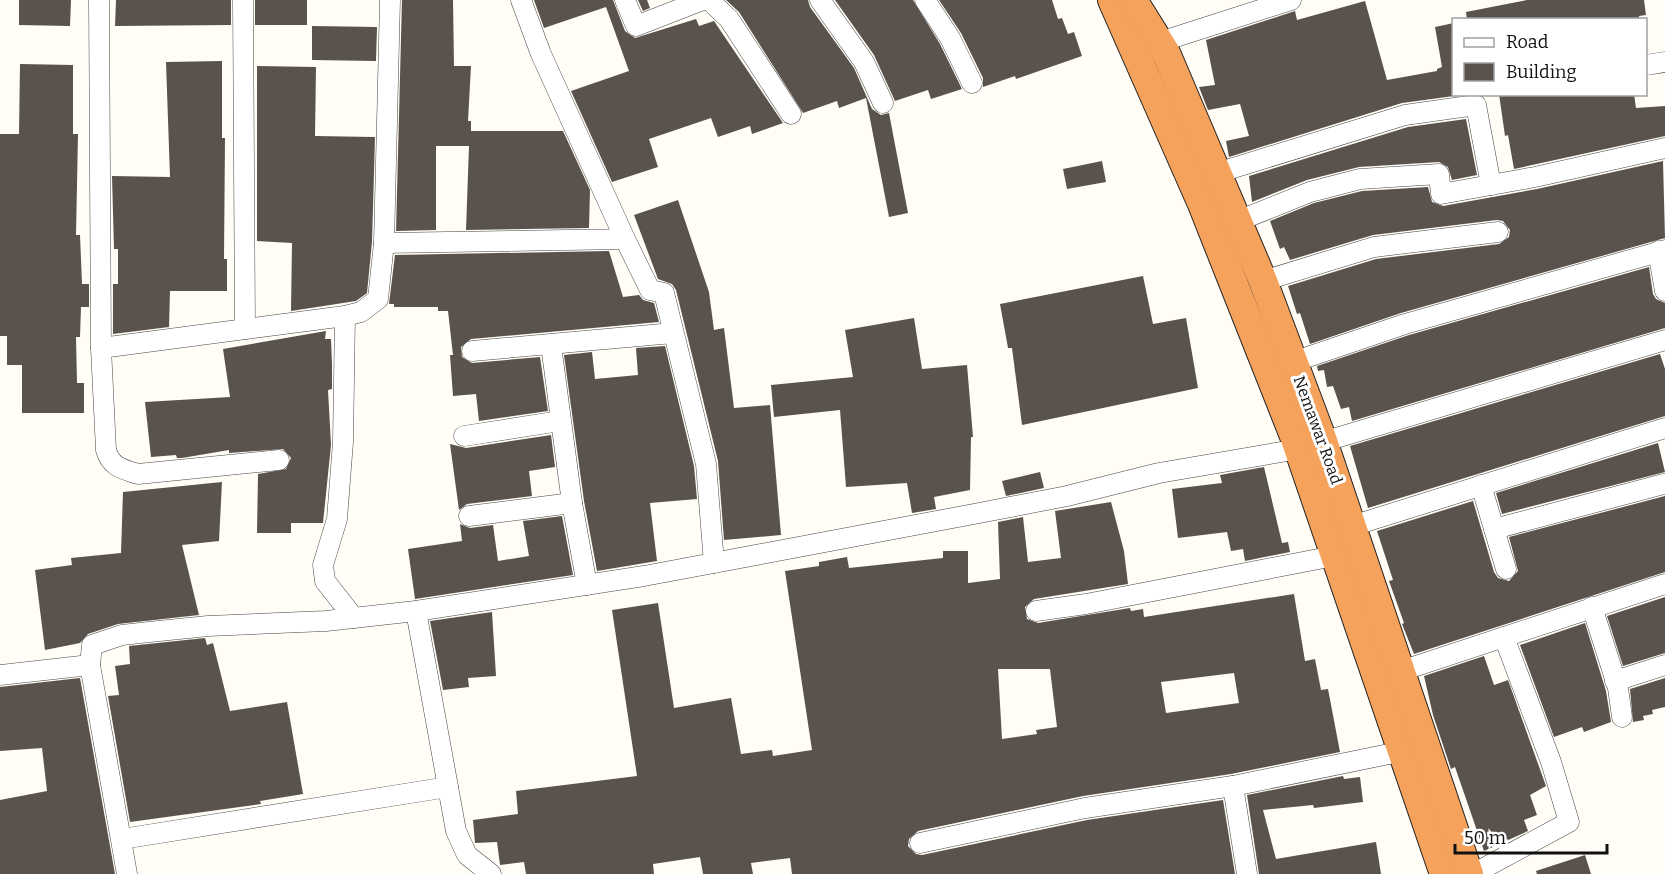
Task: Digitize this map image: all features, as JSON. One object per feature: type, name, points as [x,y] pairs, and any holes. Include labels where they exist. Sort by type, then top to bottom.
[{"type":"highway","name":"Nemawar Road","points":[[1112,0],[1311,445],[1352,526],[1401,671],[1411,741],[1444,874]]},
{"type":"highway","name":"Nemawar Road","points":[[1132,0],[1160,42],[1263,282],[1293,362],[1334,556],[1411,741],[1471,874]]},
{"type":"street","points":[[99,0],[101,348],[106,450],[110,462],[120,469],[138,474],[279,460]]},
{"type":"street","points":[[243,0],[245,329]]},
{"type":"street","points":[[101,348],[345,316],[361,312],[378,299],[384,243],[390,0]]},
{"type":"street","points":[[521,0],[541,54],[625,239],[650,290],[664,293],[706,464],[714,563]]},
{"type":"street","points":[[625,0],[636,26],[703,0]]},
{"type":"street","points":[[709,0],[729,19],[791,114]]},
{"type":"street","points":[[820,0],[864,62],[883,103]]},
{"type":"street","points":[[926,0],[967,68],[972,83]]},
{"type":"street","points":[[1160,42],[1291,0]]},
{"type":"street","points":[[1647,65],[1665,62]]},
{"type":"street","points":[[1217,173],[1405,116],[1476,105],[1491,186]]},
{"type":"street","points":[[1238,221],[1310,192],[1360,179],[1438,174],[1441,194],[1491,186],[1665,148]]},
{"type":"street","points":[[1263,282],[1374,247],[1498,232]]},
{"type":"street","points":[[384,243],[625,239]]},
{"type":"street","points":[[1293,362],[1405,324],[1661,250],[1665,291]]},
{"type":"street","points":[[345,316],[343,442],[337,519],[326,549],[323,566],[325,580],[354,618]]},
{"type":"street","points":[[472,351],[673,333]]},
{"type":"street","points":[[128,874],[90,665],[92,645],[122,635],[208,626],[354,618],[587,585],[1067,496],[1159,474],[1311,445],[1665,340]]},
{"type":"street","points":[[551,345],[560,422],[587,585]]},
{"type":"street","points":[[464,436],[560,422]]},
{"type":"street","points":[[1352,526],[1665,429]]},
{"type":"street","points":[[1494,529],[1664,484]]},
{"type":"street","points":[[1481,485],[1506,569]]},
{"type":"street","points":[[469,516],[572,502]]},
{"type":"street","points":[[1036,611],[1097,602],[1334,556]]},
{"type":"street","points":[[1401,671],[1665,584]]},
{"type":"street","points":[[1592,607],[1615,681],[1622,717]]},
{"type":"street","points":[[416,611],[456,831],[467,855],[491,874]]},
{"type":"street","points":[[1471,874],[1569,822],[1551,762],[1504,637]]},
{"type":"street","points":[[0,675],[90,665]]},
{"type":"street","points":[[1615,681],[1665,665]]},
{"type":"street","points":[[920,843],[1085,808],[1233,786],[1389,754],[1411,741]]},
{"type":"street","points":[[1233,786],[1247,874]]},
{"type":"street","points":[[122,839],[448,788]]},
{"type":"building","points":[[19,0],[71,0],[70,26],[19,25]]},
{"type":"building","points":[[116,0],[231,0],[231,25],[115,26]]},
{"type":"building","points":[[255,0],[307,0],[307,25],[255,25]]},
{"type":"building","points":[[402,0],[453,0],[454,66],[471,66],[468,121],[471,121],[471,131],[563,131],[590,190],[589,228],[466,230],[469,146],[436,146],[436,230],[396,231]]},
{"type":"building","points":[[534,0],[613,0],[625,31],[635,38],[696,19],[699,26],[714,21],[783,123],[752,134],[750,126],[718,137],[711,118],[649,139],[658,167],[612,182],[571,91],[629,71],[606,7],[544,28]]},
{"type":"building","points":[[638,0],[647,0],[650,8],[643,11]]},
{"type":"building","points":[[726,0],[808,0],[810,7],[854,68],[872,109],[881,115],[889,113],[908,213],[889,217],[866,98],[839,108],[837,101],[803,113],[739,12]]},
{"type":"building","points":[[835,0],[913,0],[940,44],[962,89],[931,99],[928,90],[895,101],[874,55]]},
{"type":"building","points":[[939,0],[1052,0],[1058,19],[1062,18],[1068,34],[1074,32],[1082,56],[1016,79],[1015,76],[983,87],[983,78],[961,33]]},
{"type":"building","points":[[1527,0],[1644,0],[1646,15],[1639,16],[1639,18],[1467,18],[1466,12]]},
{"type":"building","points":[[1365,1],[1387,80],[1437,71],[1442,67],[1435,27],[1452,23],[1452,96],[1454,96],[1402,103],[1229,157],[1226,141],[1249,136],[1240,104],[1208,110],[1199,87],[1215,85],[1206,40],[1295,11],[1297,20]]},
{"type":"building","points":[[312,26],[377,27],[376,61],[312,60]]},
{"type":"building","points":[[222,61],[222,138],[225,138],[224,259],[227,259],[227,291],[170,291],[169,327],[113,334],[113,284],[118,284],[118,249],[114,249],[112,176],[170,177],[166,62]]},
{"type":"building","points":[[20,64],[73,65],[73,134],[78,134],[76,235],[80,235],[82,284],[89,284],[89,307],[81,307],[80,337],[76,337],[77,383],[84,383],[84,413],[22,413],[22,365],[7,365],[7,336],[0,336],[0,134],[19,134]]},
{"type":"building","points":[[257,66],[316,67],[315,136],[375,137],[372,242],[367,293],[356,301],[291,311],[292,243],[257,241]]},
{"type":"building","points":[[1499,96],[1634,96],[1636,108],[1665,106],[1665,136],[1514,169],[1508,135],[1505,136]]},
{"type":"building","points":[[1466,119],[1477,175],[1452,180],[1448,167],[1439,162],[1359,167],[1307,180],[1252,202],[1249,176],[1408,127]]},
{"type":"building","points":[[1102,161],[1106,182],[1067,189],[1063,169]]},
{"type":"building","points":[[1663,161],[1665,238],[1401,313],[1310,344],[1288,286],[1376,259],[1499,244],[1509,237],[1510,230],[1503,221],[1497,220],[1373,235],[1290,260],[1284,247],[1280,249],[1270,221],[1314,203],[1362,191],[1428,187],[1432,202],[1443,206],[1537,189]]},
{"type":"building","points":[[678,200],[709,292],[714,330],[724,328],[734,408],[770,405],[781,535],[724,540],[718,461],[676,290],[672,284],[658,279],[634,215]]},
{"type":"building","points":[[609,251],[623,297],[639,295],[643,300],[654,303],[659,322],[471,339],[461,347],[462,357],[472,363],[540,357],[548,411],[479,421],[476,394],[453,396],[450,355],[453,355],[448,311],[438,311],[438,307],[394,307],[394,304],[389,304],[395,255]]},
{"type":"building","points":[[1649,267],[1653,294],[1656,299],[1665,303],[1665,328],[1352,421],[1349,407],[1341,409],[1333,386],[1327,387],[1324,370],[1318,371],[1317,366],[1409,335]]},
{"type":"building","points":[[1143,276],[1153,324],[1186,318],[1198,388],[1022,425],[1012,348],[1008,348],[1000,304]]},
{"type":"building","points":[[914,318],[922,369],[967,365],[973,437],[971,437],[970,490],[934,497],[936,509],[912,513],[907,483],[846,487],[840,410],[774,417],[771,385],[853,377],[845,330]]},
{"type":"building","points":[[326,331],[325,339],[331,339],[332,389],[328,390],[331,445],[323,523],[291,523],[291,533],[257,533],[258,474],[286,469],[291,458],[283,449],[229,453],[229,450],[182,458],[177,458],[176,455],[151,457],[145,402],[230,397],[223,349]]},
{"type":"building","points":[[665,346],[694,466],[697,499],[650,503],[657,561],[597,571],[584,501],[564,355],[592,352],[595,379],[638,375],[636,348]]},
{"type":"building","points":[[1660,354],[1665,369],[1665,416],[1368,508],[1350,446]]},
{"type":"building","points":[[551,435],[555,467],[529,471],[532,496],[467,504],[459,510],[450,444],[466,448]]},
{"type":"building","points":[[1658,443],[1665,472],[1502,514],[1496,493]]},
{"type":"building","points":[[1264,467],[1282,543],[1288,542],[1290,552],[1245,561],[1243,549],[1231,551],[1227,532],[1178,538],[1172,489],[1222,483],[1220,475]]},
{"type":"building","points":[[1040,472],[1044,488],[1006,496],[1002,481]]},
{"type":"building","points":[[222,482],[219,541],[182,545],[199,615],[118,624],[88,634],[80,643],[45,650],[35,570],[72,565],[71,558],[121,553],[123,492]]},
{"type":"building","points":[[1665,496],[1665,572],[1414,654],[1389,581],[1393,580],[1377,531],[1473,501],[1494,572],[1498,578],[1509,581],[1518,571],[1509,537]]},
{"type":"building","points":[[1111,502],[1124,551],[1128,584],[1034,599],[1025,607],[1027,619],[1038,623],[1130,608],[1131,611],[1143,609],[1144,617],[1294,594],[1305,661],[1315,659],[1321,690],[1328,689],[1340,752],[1231,774],[1083,796],[918,831],[909,839],[908,846],[916,854],[922,855],[1087,820],[1223,800],[1235,874],[792,874],[790,858],[751,863],[753,874],[703,874],[700,857],[653,864],[654,874],[526,874],[524,862],[500,865],[497,842],[475,843],[473,820],[518,814],[516,791],[637,776],[612,610],[658,603],[674,708],[731,698],[741,754],[772,750],[773,756],[812,750],[785,571],[819,566],[819,562],[847,557],[849,568],[943,558],[943,551],[968,551],[968,583],[1000,579],[998,522],[1023,517],[1028,562],[1061,558],[1055,511]],"holes":[[[998,669],[1050,669],[1057,727],[1036,730],[1037,734],[1002,739]],[[1234,673],[1239,703],[1166,713],[1161,682]]]},
{"type":"building","points":[[562,516],[573,575],[415,599],[408,549],[462,541],[460,524],[470,528],[493,525],[498,561],[529,556],[523,521]]},
{"type":"building","points":[[1665,597],[1665,653],[1623,666],[1607,616]]},
{"type":"building","points":[[492,612],[496,676],[468,678],[469,687],[443,690],[430,621]]},
{"type":"building","points":[[1585,623],[1606,691],[1611,722],[1584,732],[1582,727],[1554,737],[1520,645]]},
{"type":"building","points":[[205,638],[207,645],[213,643],[230,711],[287,702],[303,794],[260,801],[261,804],[130,822],[108,696],[119,695],[115,666],[130,664],[129,646]]},
{"type":"building","points":[[1484,656],[1494,685],[1508,680],[1546,786],[1530,795],[1537,815],[1524,820],[1528,831],[1484,851],[1455,767],[1451,769],[1433,715],[1424,676]]},
{"type":"building","points":[[80,678],[115,874],[0,874],[0,800],[47,791],[42,748],[0,751],[0,687]]},
{"type":"building","points":[[1665,678],[1665,707],[1652,710],[1653,714],[1643,716],[1644,720],[1633,722],[1630,689]]},
{"type":"building","points":[[1343,776],[1344,779],[1360,777],[1363,802],[1314,808],[1313,805],[1263,810],[1276,859],[1376,842],[1381,874],[1259,874],[1247,795]]},
{"type":"building","points":[[1585,855],[1591,874],[1537,874],[1536,871]]}]
